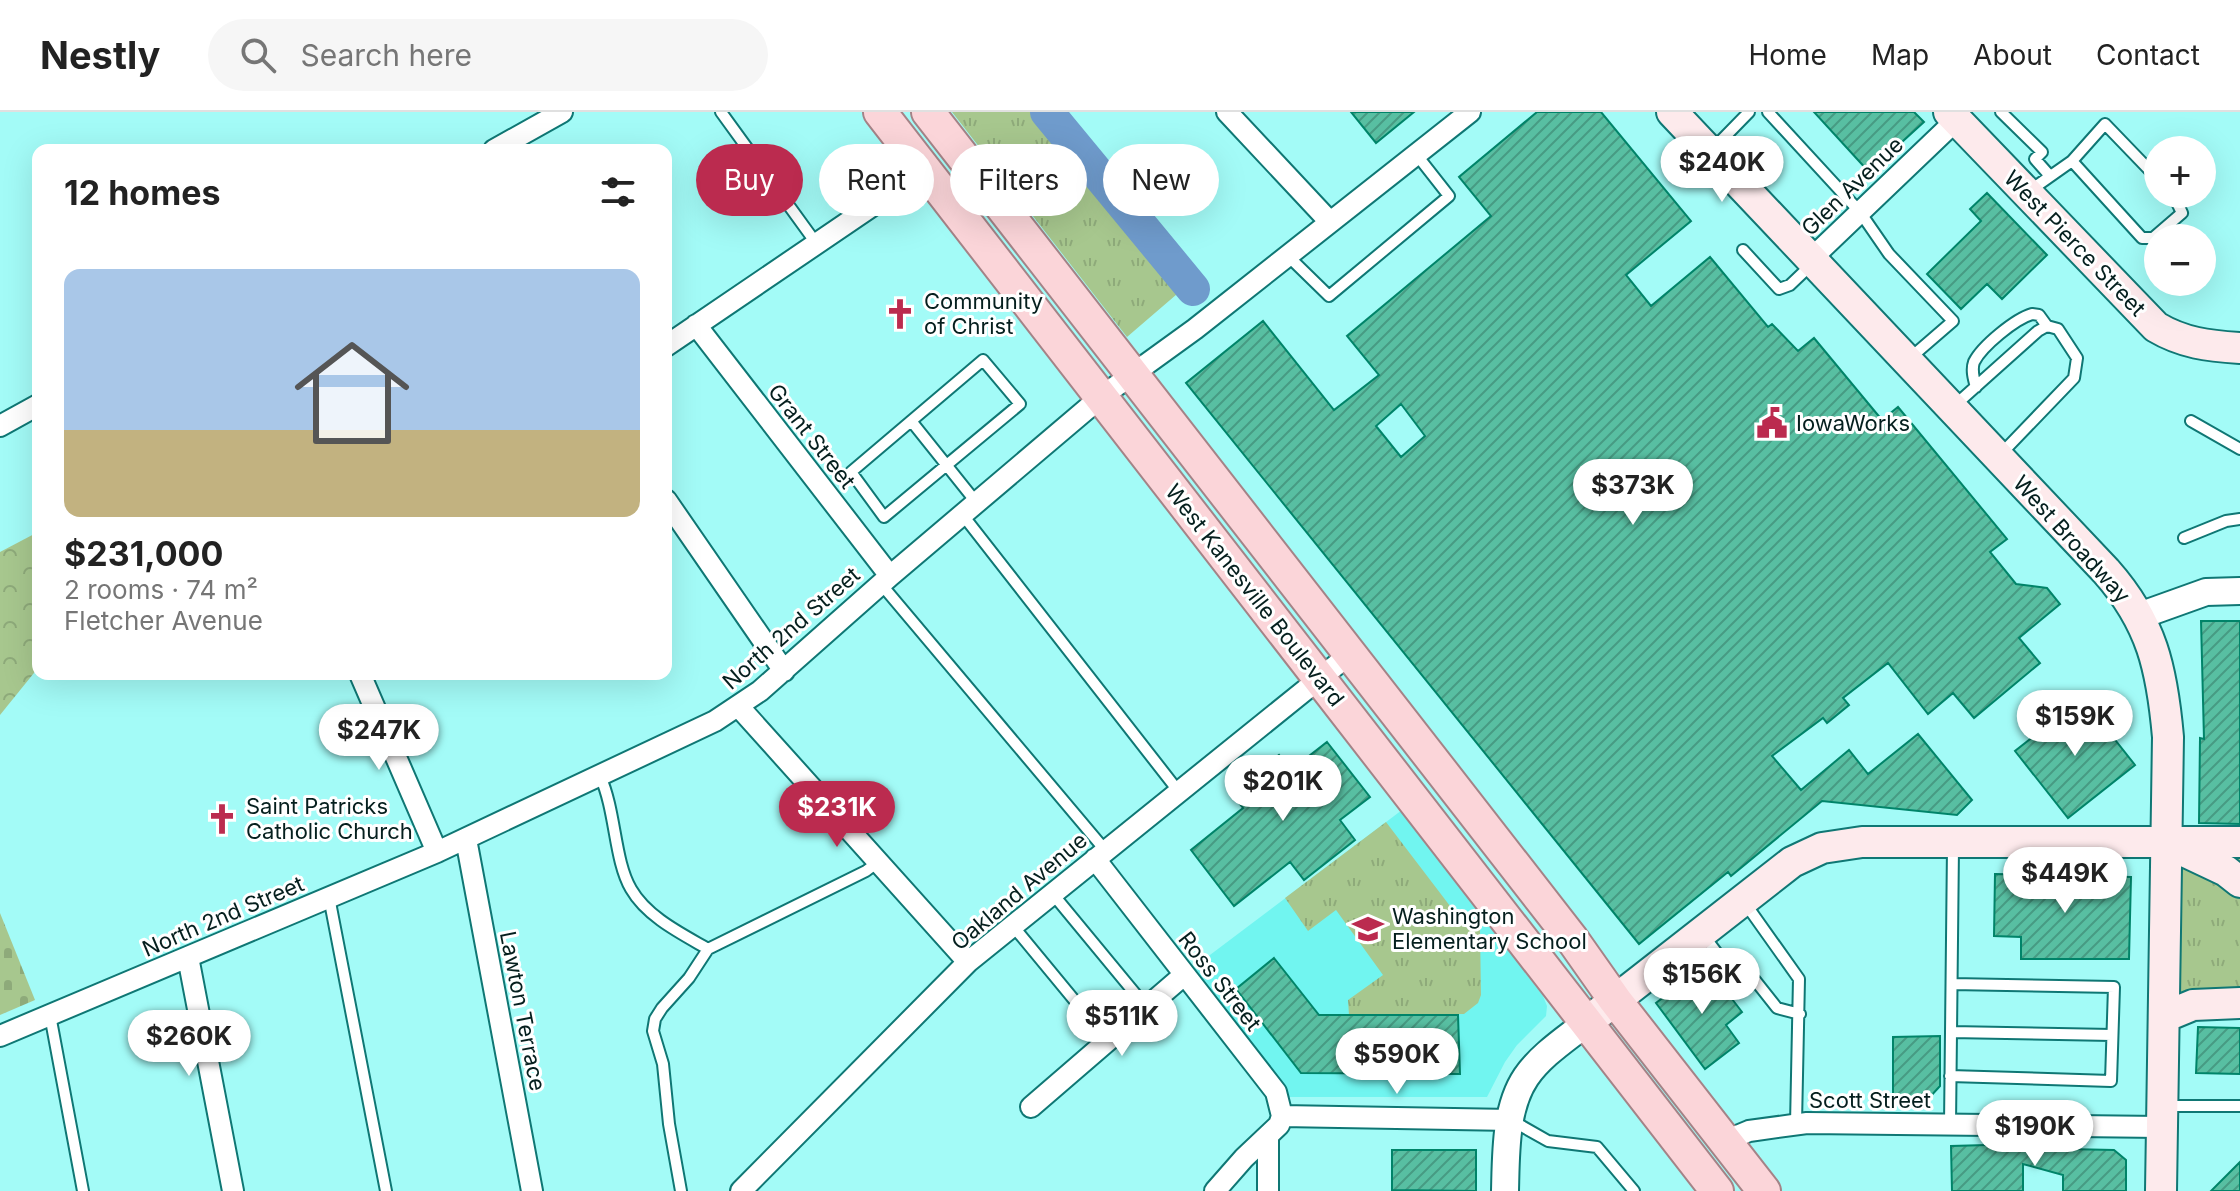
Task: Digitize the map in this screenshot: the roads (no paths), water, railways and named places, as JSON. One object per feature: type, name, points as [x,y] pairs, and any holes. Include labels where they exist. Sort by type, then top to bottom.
[{"type":"main road","name":"West Kanesville Boulevard","points":[[880,112],[905,144]]},
{"type":"main road","name":"West Kanesville Boulevard","points":[[928,112],[1572,939],[1615,1000],[1764,1191]]},
{"type":"main road","name":"West Broadway","points":[[1672,112],[2106,571],[2126,594],[2153,646],[2165,700],[2168,737],[2161,1191]]},
{"type":"main road","name":"West Pierce Street","points":[[1953,114],[2038,185],[2156,327],[2176,339],[2228,347]]},
{"type":"main road","name":"West Kanesville Boulevard","points":[[934,182],[1717,1191]]},
{"type":"main road","points":[[1586,1023],[1792,862],[1822,848],[1885,841],[2240,842]]},
{"type":"main road","points":[[2166,842],[2226,871],[2240,882]]},
{"type":"main road","points":[[2164,1017],[2193,1005],[2240,1003]]},
{"type":"street","points":[[505,144],[562,112]]},
{"type":"street","points":[[1227,112],[1330,222]]},
{"type":"street","name":"Glen Avenue","points":[[1812,261],[1948,128],[1953,114]]},
{"type":"street","name":"North 2nd Street","points":[[0,1036],[437,852],[739,707],[1101,397],[1288,256],[1416,154],[1456,116]]},
{"type":"street","points":[[672,342],[856,216]]},
{"type":"street","name":"Grant Street","points":[[696,325],[885,580]]},
{"type":"street","points":[[0,426],[32,408]]},
{"type":"street","points":[[672,509],[784,671]]},
{"type":"street","points":[[2139,616],[2206,592],[2240,591]]},
{"type":"street","name":"Oakland Avenue","points":[[741,1191],[968,962],[1350,654]]},
{"type":"street","points":[[363,680],[437,852]]},
{"type":"street","points":[[739,707],[968,962]]},
{"type":"street","name":"Lawton Terrace","points":[[466,839],[532,1191]]},
{"type":"street","name":"Ross Street","points":[[1100,855],[1184,975],[1276,1092],[1282,1116]]},
{"type":"street","points":[[188,957],[233,1191]]},
{"type":"street","points":[[1031,1107],[1184,975]]},
{"type":"street","points":[[1505,1191],[1516,1096],[1527,1076],[1544,1057],[1586,1023]]},
{"type":"street","points":[[1215,1191],[1279,1125],[1282,1116],[1511,1120]]},
{"type":"street","name":"Scott Street","points":[[1725,1141],[1749,1131],[1796,1124],[1950,1125],[2162,1116]]},
{"type":"street","points":[[1268,1137],[1268,1191]]},
{"type":"lane","points":[[721,112],[816,243]]},
{"type":"lane","points":[[1709,152],[1749,112]]},
{"type":"lane","points":[[1768,112],[1860,212],[1889,254],[1953,321],[1906,361]]},
{"type":"lane","points":[[2001,112],[2042,152],[2035,159],[2038,185],[2072,161],[2105,124],[2144,164]]},
{"type":"lane","points":[[1288,256],[1329,296],[1449,196],[1416,154]]},
{"type":"lane","points":[[2072,161],[2142,238],[2153,238],[2182,213],[2180,208]]},
{"type":"lane","points":[[1743,250],[1779,289],[1790,285],[1812,261]]},
{"type":"lane","points":[[1976,387],[1972,373],[1974,362],[2013,324],[2032,314],[2039,315],[2047,326],[2058,329],[2077,358],[2074,378],[1998,457]]},
{"type":"lane","points":[[1952,408],[2047,326]]},
{"type":"lane","points":[[983,360],[1020,404],[884,517],[851,472],[912,422],[983,360]]},
{"type":"lane","points":[[2191,421],[2240,449]]},
{"type":"lane","points":[[912,422],[947,466],[969,508],[1179,792]]},
{"type":"lane","points":[[2184,538],[2226,521],[2240,519]]},
{"type":"lane","points":[[885,580],[1100,855]]},
{"type":"lane","points":[[600,776],[608,793],[625,876],[631,889],[641,903],[658,917],[708,949]]},
{"type":"lane","points":[[1950,1125],[1953,842]]},
{"type":"lane","points":[[681,1191],[669,1124],[663,1064],[653,1031],[662,1008],[689,978],[708,949],[866,871],[878,862]]},
{"type":"lane","points":[[1052,893],[1147,1008]]},
{"type":"lane","points":[[329,897],[386,1191]]},
{"type":"lane","points":[[1743,900],[1799,979],[1796,1124]]},
{"type":"lane","points":[[1013,926],[1108,1041]]},
{"type":"lane","points":[[1701,933],[1720,957],[1739,960],[1777,1008],[1800,1014]]},
{"type":"lane","points":[[1950,1076],[2111,1081],[2114,987],[1952,984]]},
{"type":"lane","points":[[50,1015],[83,1191]]},
{"type":"lane","points":[[1951,1032],[2112,1035]]},
{"type":"lane","points":[[2162,1116],[2240,1106]]},
{"type":"lane","points":[[1511,1120],[1548,1141],[1597,1147],[1634,1191]]},
{"type":"waterway","points":[[1047,112],[1193,289]]},
{"type":"place","name":"Community of Christ","points":[[900,314]]},
{"type":"place","name":"IowaWorks","points":[[1772,423]]},
{"type":"place","name":"Saint Patricks Catholic Church","points":[[222,819]]},
{"type":"place","name":"Washington Elementary School","points":[[1368,929]]}]
